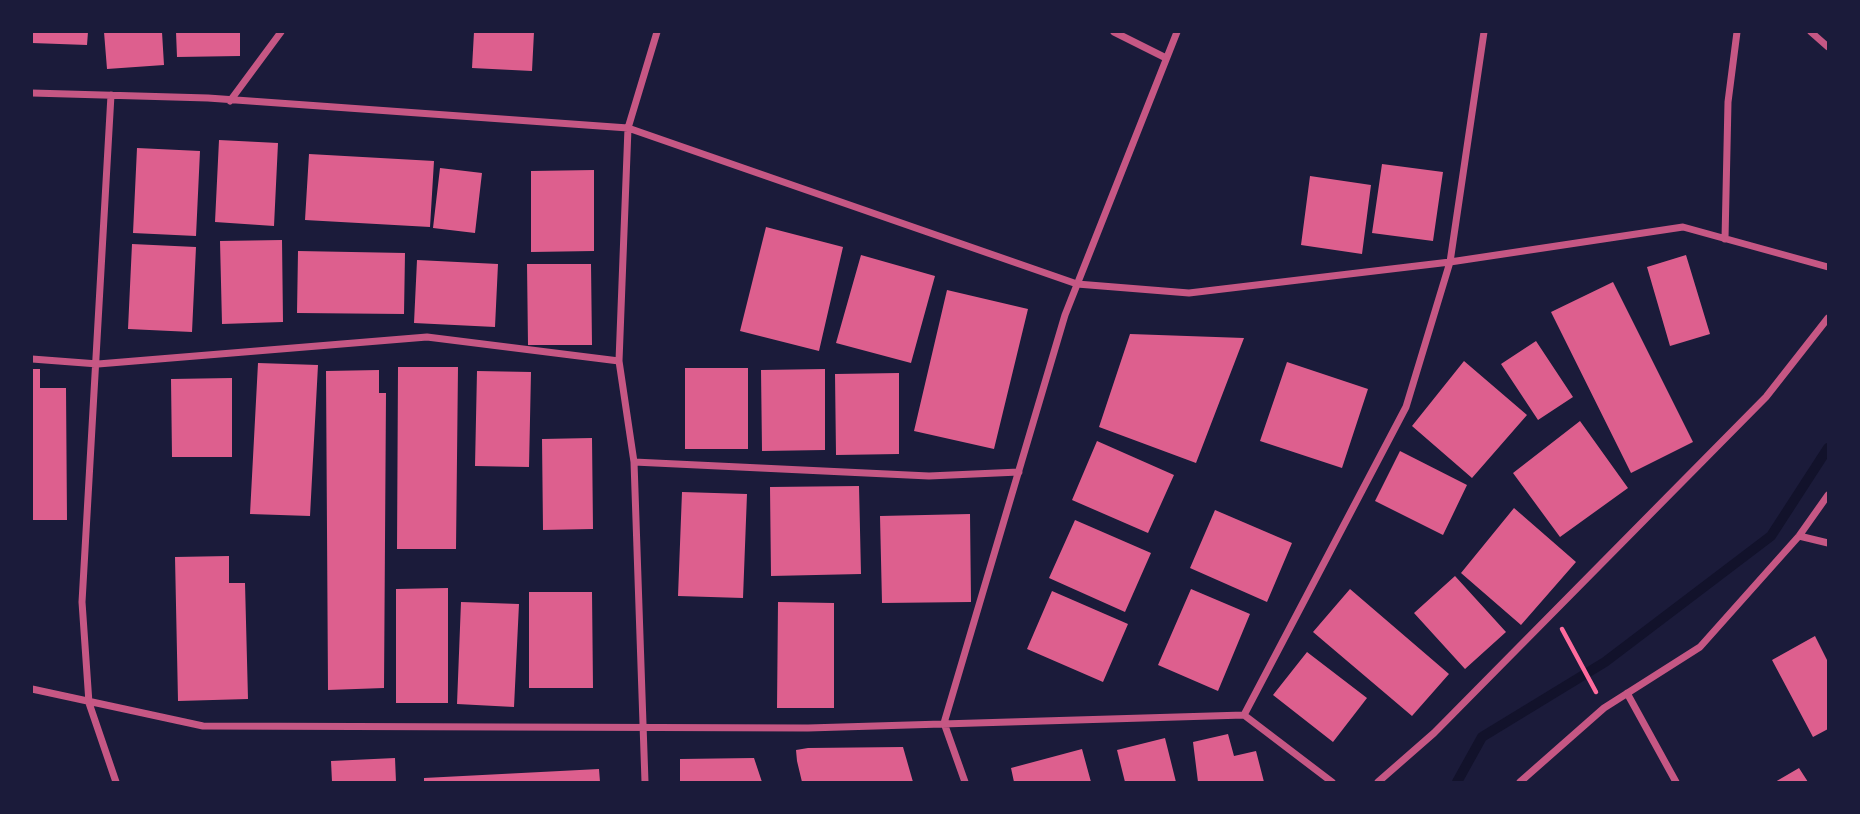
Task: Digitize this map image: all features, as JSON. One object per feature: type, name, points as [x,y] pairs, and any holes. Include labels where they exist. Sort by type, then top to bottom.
[{"type":"street","points":[[230,101],[281,32]]},
{"type":"street","points":[[645,782],[634,461],[619,361],[628,128],[657,32]]},
{"type":"street","points":[[1114,32],[1166,58]]},
{"type":"street","points":[[965,782],[944,723],[1065,315],[1177,32]]},
{"type":"street","points":[[1244,715],[1406,407],[1450,262],[1484,32]]},
{"type":"street","points":[[1725,239],[1728,102],[1737,32]]},
{"type":"street","points":[[1811,32],[1829,47]]},
{"type":"street","points":[[32,93],[230,101],[628,128],[1077,284],[1189,293],[1450,262],[1684,227],[1829,267]]},
{"type":"street","points":[[111,95],[98,365],[82,602],[89,703],[116,782]]},
{"type":"street","points":[[1378,782],[1434,733],[1766,397],[1829,318]]},
{"type":"street","points":[[32,359],[98,365],[427,337],[619,361]]},
{"type":"street","points":[[634,461],[929,476],[1018,472]]},
{"type":"street","points":[[1520,782],[1604,708],[1700,647],[1799,536],[1829,495]]},
{"type":"street","points":[[1799,536],[1829,543]]},
{"type":"street","points":[[32,689],[203,726],[807,727],[1244,715],[1332,782]]},
{"type":"street","points":[[1628,693],[1676,782]]},
{"type":"path","points":[[1557,621],[1600,700]]},
{"type":"building","points":[[32,32],[88,32],[87,45],[32,43]]},
{"type":"building","points":[[104,32],[162,32],[164,65],[107,69]]},
{"type":"building","points":[[176,32],[240,32],[240,56],[177,57]]},
{"type":"building","points":[[474,32],[534,32],[532,71],[472,68]]},
{"type":"building","points":[[219,140],[278,143],[274,226],[215,222]]},
{"type":"building","points":[[137,148],[200,151],[196,236],[133,233]]},
{"type":"building","points":[[309,154],[434,161],[430,227],[305,220]]},
{"type":"building","points":[[1382,164],[1443,172],[1433,241],[1372,233]]},
{"type":"building","points":[[440,168],[482,173],[475,233],[433,228]]},
{"type":"building","points":[[594,170],[594,251],[531,252],[531,171]]},
{"type":"building","points":[[1310,176],[1371,185],[1362,254],[1301,245]]},
{"type":"building","points":[[766,227],[843,247],[819,351],[740,331]]},
{"type":"building","points":[[282,240],[283,322],[222,324],[220,241]]},
{"type":"building","points":[[132,244],[196,247],[192,332],[128,329]]},
{"type":"building","points":[[298,251],[405,253],[404,314],[297,313]]},
{"type":"building","points":[[861,255],[935,276],[911,363],[836,343]]},
{"type":"building","points":[[1686,255],[1710,334],[1670,346],[1647,267]]},
{"type":"building","points":[[417,260],[498,264],[495,327],[414,323]]},
{"type":"building","points":[[527,264],[591,264],[592,345],[528,345]]},
{"type":"building","points":[[1613,282],[1693,442],[1631,473],[1551,312]]},
{"type":"building","points":[[947,290],[1028,309],[994,449],[914,431]]},
{"type":"building","points":[[1130,334],[1244,338],[1196,463],[1099,427]]},
{"type":"building","points":[[1536,341],[1573,397],[1538,420],[1501,364]]},
{"type":"building","points":[[1464,361],[1527,415],[1472,478],[1412,426]]},
{"type":"building","points":[[1287,362],[1368,389],[1342,468],[1260,441]]},
{"type":"building","points":[[258,363],[318,365],[310,516],[250,514]]},
{"type":"building","points":[[398,367],[458,367],[456,549],[397,549]]},
{"type":"building","points":[[685,368],[748,368],[748,449],[685,449]]},
{"type":"building","points":[[32,369],[40,369],[40,388],[66,388],[67,520],[32,520]]},
{"type":"building","points":[[825,369],[825,450],[762,451],[761,370]]},
{"type":"building","points":[[379,370],[379,393],[386,393],[384,688],[328,690],[326,371]]},
{"type":"building","points":[[477,371],[531,372],[529,467],[475,466]]},
{"type":"building","points":[[899,373],[899,454],[836,455],[835,374]]},
{"type":"building","points":[[232,378],[232,457],[172,457],[171,379]]},
{"type":"building","points":[[1580,421],[1628,488],[1560,537],[1513,473]]},
{"type":"building","points":[[592,438],[593,529],[543,530],[542,439]]},
{"type":"building","points":[[1097,441],[1174,475],[1148,533],[1072,500]]},
{"type":"building","points":[[1400,451],[1467,485],[1443,535],[1375,501]]},
{"type":"building","points":[[859,486],[861,574],[771,576],[770,487]]},
{"type":"building","points":[[682,492],[747,494],[743,598],[678,596]]},
{"type":"building","points":[[1514,508],[1576,562],[1521,625],[1461,573]]},
{"type":"building","points":[[1215,510],[1292,543],[1267,602],[1190,568]]},
{"type":"building","points":[[970,514],[971,602],[882,603],[880,516]]},
{"type":"building","points":[[1075,520],[1151,553],[1125,612],[1049,578]]},
{"type":"building","points":[[229,556],[229,583],[245,583],[248,699],[178,701],[175,557]]},
{"type":"building","points":[[1455,576],[1506,632],[1465,669],[1414,613]]},
{"type":"building","points":[[448,588],[448,703],[396,703],[396,589]]},
{"type":"building","points":[[1191,589],[1250,614],[1218,691],[1158,665]]},
{"type":"building","points":[[1350,589],[1449,674],[1412,716],[1313,632]]},
{"type":"building","points":[[1052,591],[1128,624],[1103,682],[1027,649]]},
{"type":"building","points":[[529,592],[592,592],[593,688],[529,688]]},
{"type":"building","points":[[461,602],[519,604],[514,707],[457,704]]},
{"type":"building","points":[[778,602],[834,603],[834,708],[777,708]]},
{"type":"building","points":[[1815,636],[1828,662],[1828,729],[1813,737],[1772,660]]},
{"type":"building","points":[[1307,652],[1367,698],[1333,742],[1273,695]]},
{"type":"building","points":[[1228,734],[1234,756],[1256,751],[1264,782],[1198,782],[1193,742]]},
{"type":"building","points":[[1165,738],[1176,782],[1125,782],[1117,750]]},
{"type":"building","points":[[903,747],[913,782],[802,782],[796,750],[808,748]]},
{"type":"building","points":[[1082,749],[1091,782],[1014,782],[1011,768]]},
{"type":"building","points":[[395,758],[396,782],[332,782],[331,761]]},
{"type":"building","points":[[754,758],[762,782],[680,782],[680,759]]},
{"type":"building","points":[[1799,768],[1808,782],[1775,782]]},
{"type":"building","points":[[599,769],[600,782],[424,782],[424,778]]},
{"type":"waterway","points":[[1457,782],[1482,737],[1605,662],[1771,536],[1828,448]]}]
